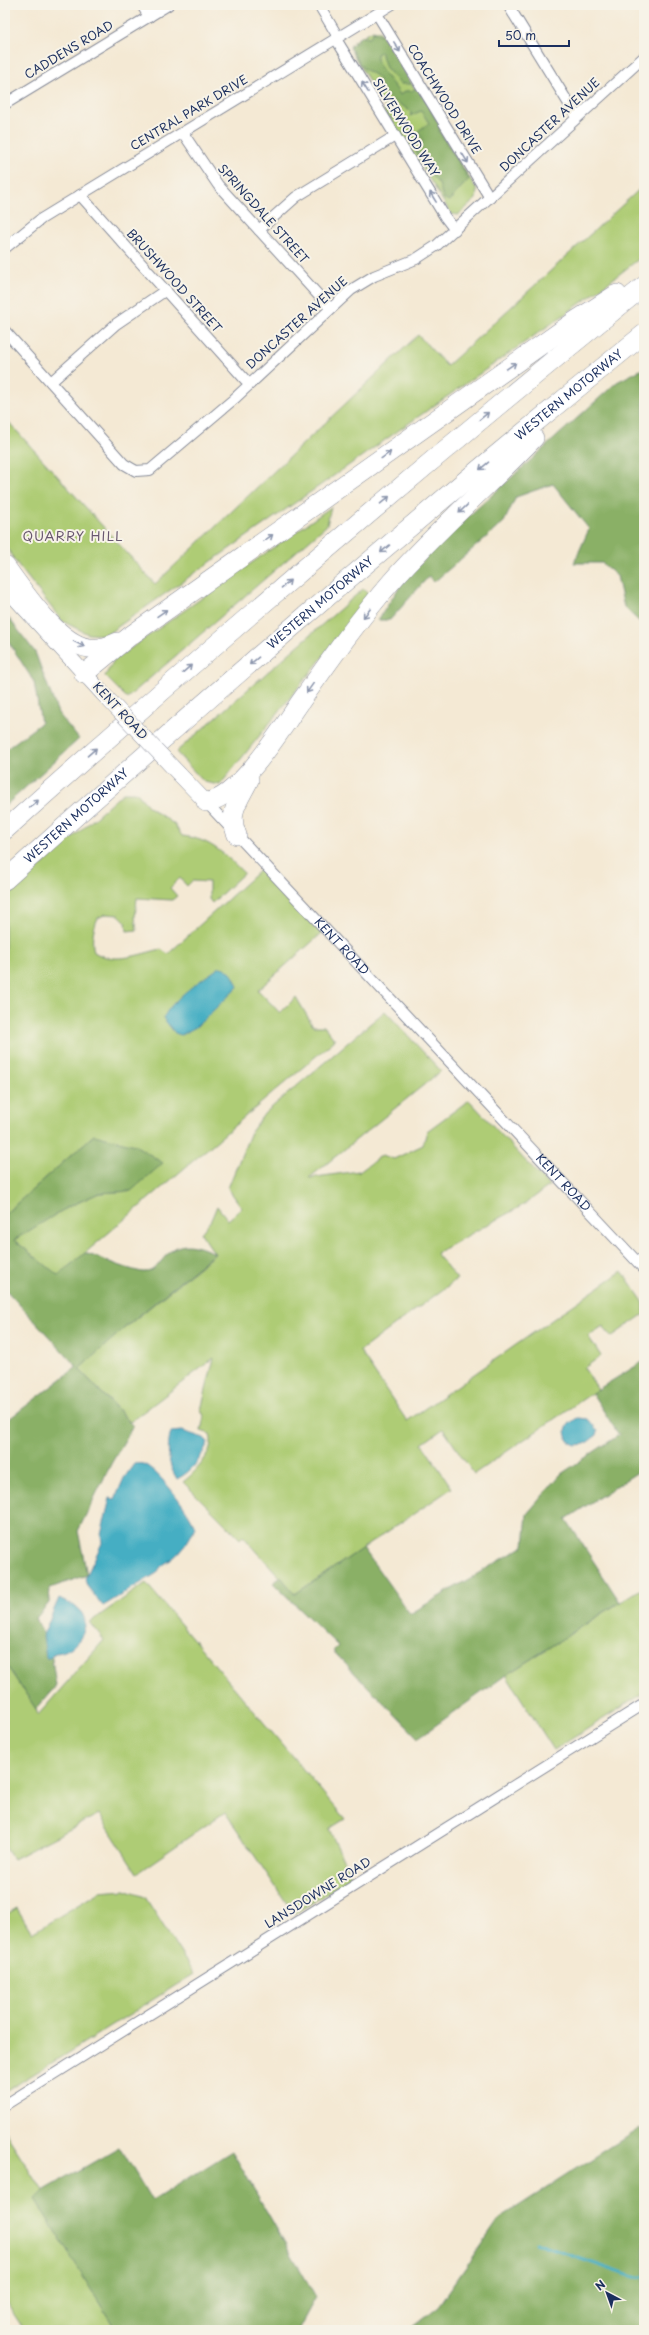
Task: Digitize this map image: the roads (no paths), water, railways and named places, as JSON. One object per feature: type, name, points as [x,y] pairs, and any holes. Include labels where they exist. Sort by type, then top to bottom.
[{"type":"highway","points":[[84,674],[130,636],[575,321],[644,278]]},
{"type":"highway","points":[[5,830],[351,528],[469,428],[644,286]]},
{"type":"highway","name":"WESTERN MOTORWAY","points":[[5,880],[240,672],[644,334]]},
{"type":"highway","points":[[206,802],[219,800],[224,797],[261,758],[333,656],[392,582],[598,372]]},
{"type":"highway","points":[[5,567],[50,623],[81,646],[89,648],[109,646],[130,636]]},
{"type":"highway","points":[[238,836],[232,819],[233,814],[261,758]]},
{"type":"main road","name":"KENT ROAD","points":[[5,567],[39,625]]},
{"type":"main road","name":"KENT ROAD","points":[[5,588],[84,674],[206,802]]},
{"type":"street","points":[[142,5],[149,16]]},
{"type":"street","name":"CADDENS ROAD","points":[[5,104],[168,5]]},
{"type":"street","name":"SILVERWOOD WAY","points":[[319,5],[395,136],[455,230]]},
{"type":"street","name":"CENTRAL PARK DRIVE","points":[[5,248],[29,227],[391,5]]},
{"type":"street","points":[[508,5],[577,117]]},
{"type":"street","name":"COACHWOOD DRIVE","points":[[377,14],[490,198]]},
{"type":"street","name":"DONCASTER AVENUE","points":[[5,331],[124,464],[131,470],[140,472],[150,470],[249,384],[330,308],[366,280],[428,253],[644,57]]},
{"type":"street","name":"SPRINGDALE STREET","points":[[183,132],[212,177],[330,308]]},
{"type":"street","points":[[259,230],[296,197],[395,136]]},
{"type":"street","name":"BRUSHWOOD STREET","points":[[80,195],[249,384]]},
{"type":"street","points":[[51,382],[116,324],[166,290]]},
{"type":"street","name":"KENT ROAD","points":[[206,802],[644,1269]]},
{"type":"street","name":"LANSDOWNE ROAD","points":[[5,2105],[644,1704]]},
{"type":"water","points":[[220,967],[229,971],[234,977],[238,987],[196,1027],[181,1035],[175,1033],[163,1018],[168,1010],[196,983]]},
{"type":"water","points":[[577,1418],[588,1419],[598,1431],[597,1435],[585,1444],[575,1445],[568,1441],[565,1432],[569,1424]]},
{"type":"water","points":[[182,1431],[204,1438],[208,1442],[196,1464],[183,1476],[177,1479],[169,1457],[169,1438],[171,1432]]},
{"type":"water","points":[[134,1464],[143,1464],[165,1482],[187,1512],[195,1527],[183,1548],[177,1555],[162,1565],[157,1573],[103,1606],[87,1586],[85,1579],[102,1543],[101,1535],[110,1498],[115,1499],[124,1478]]},
{"type":"water","points":[[59,1598],[74,1606],[83,1615],[85,1622],[84,1630],[81,1637],[70,1648],[63,1652],[55,1653],[50,1658],[46,1658],[43,1635]]},
{"type":"waterway","points":[[535,2243],[630,2276],[644,2276]]},
{"type":"district","name":"QUARRY HILL","points":[[73,536]]}]
